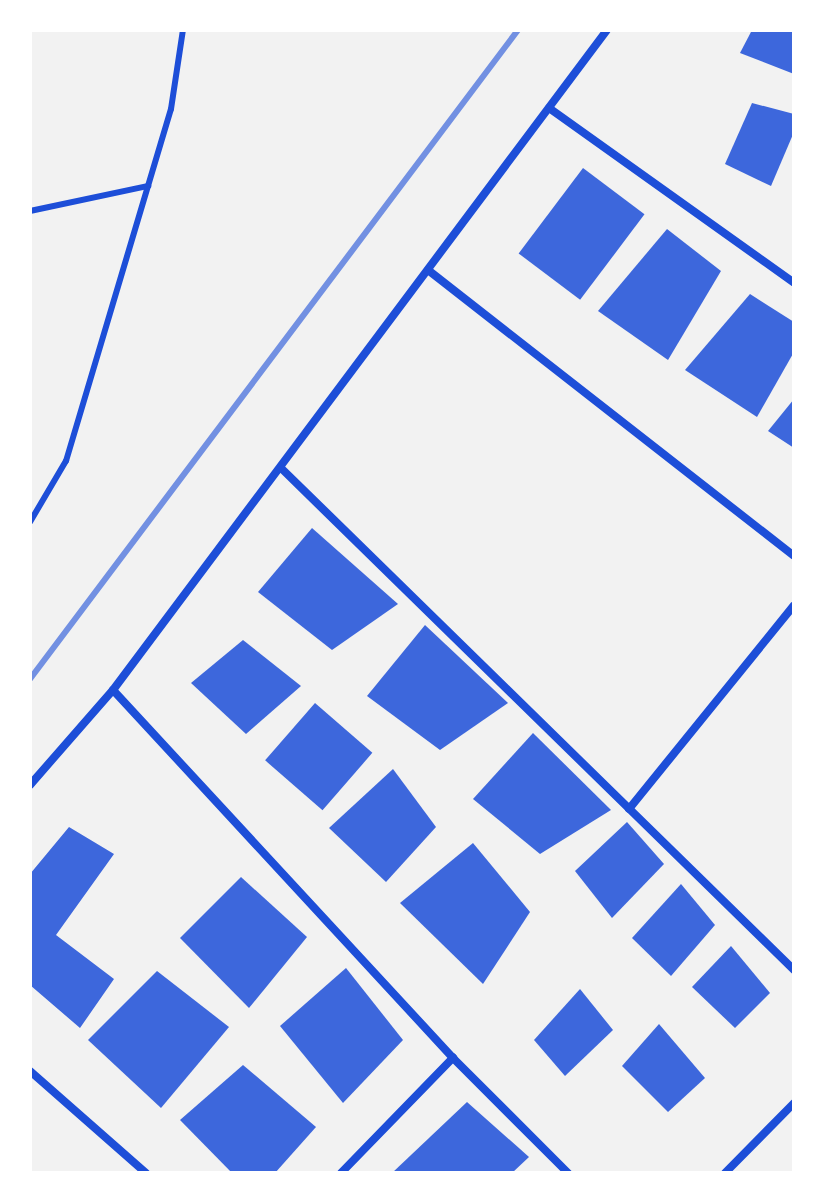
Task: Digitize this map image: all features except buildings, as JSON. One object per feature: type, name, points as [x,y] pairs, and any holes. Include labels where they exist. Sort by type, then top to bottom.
[{"type":"street","points":[[30,785],[113,690],[607,30]]},
{"type":"street","points":[[549,108],[794,283]]},
{"type":"street","points":[[428,270],[794,556]]},
{"type":"street","points":[[281,468],[794,970]]},
{"type":"street","points":[[629,809],[794,605]]},
{"type":"street","points":[[113,690],[453,1058],[568,1173]]},
{"type":"street","points":[[341,1173],[453,1058]]},
{"type":"street","points":[[30,1071],[146,1173]]},
{"type":"street","points":[[725,1173],[794,1103]]},
{"type":"lane","points":[[30,522],[66,461],[171,109],[183,30]]},
{"type":"lane","points":[[30,211],[148,186]]},
{"type":"railway","points":[[30,679],[518,30]]}]
